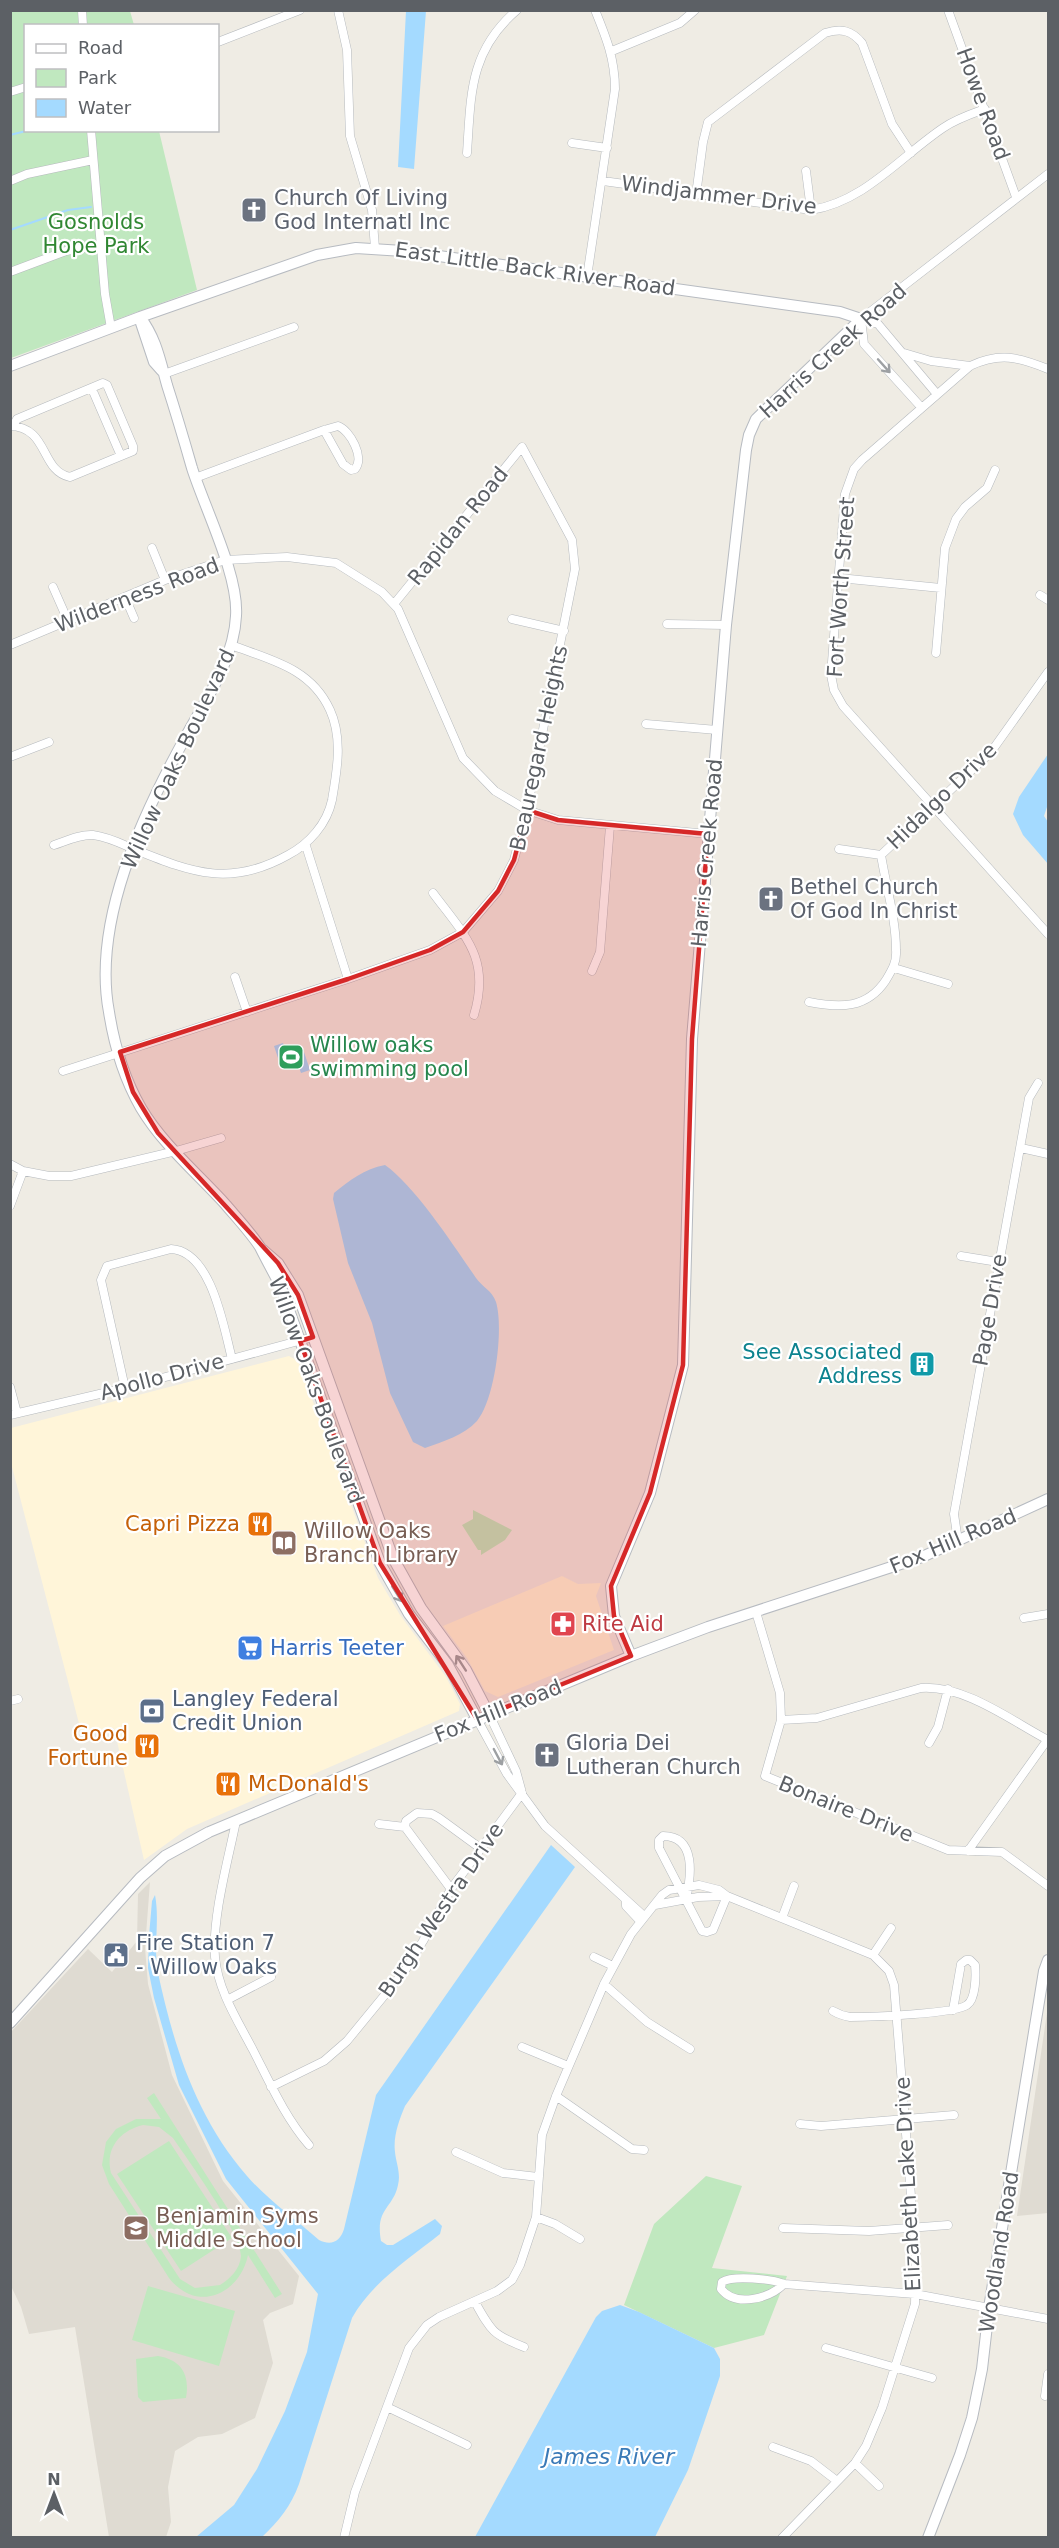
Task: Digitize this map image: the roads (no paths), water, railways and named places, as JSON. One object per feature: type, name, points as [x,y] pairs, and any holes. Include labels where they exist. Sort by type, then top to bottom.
[{"type":"street","points":[[219,42],[300,10]]},
{"type":"street","points":[[338,10],[347,50],[350,136],[372,210],[375,248]]},
{"type":"street","points":[[467,153],[471,91],[480,57],[502,24],[517,10]]},
{"type":"street","points":[[587,277],[615,88],[612,51],[595,10]]},
{"type":"street","points":[[612,51],[680,23],[695,10]]},
{"type":"street","name":"Howe Road","points":[[948,10],[1016,197]]},
{"type":"street","points":[[696,195],[708,122],[825,33],[834,30],[844,30],[854,34],[862,43],[892,124],[911,153]]},
{"type":"street","name":"Windjammer Drive","points":[[603,181],[811,210],[842,202],[858,193],[959,118],[985,109]]},
{"type":"street","points":[[91,132],[111,328]]},
{"type":"street","points":[[572,142],[607,148]]},
{"type":"street","points":[[10,181],[27,174],[93,160]]},
{"type":"street","points":[[806,171],[811,210]]},
{"type":"street","name":"Harris Creek Road","points":[[631,1656],[614,1616],[610,1591],[654,1482],[683,1365],[692,1039],[726,625],[749,435],[756,419],[773,401],[861,320],[1048,174]]},
{"type":"street","points":[[10,272],[72,249],[101,245]]},
{"type":"street","name":"East Little Back River Road","points":[[10,366],[140,316],[317,255],[338,250],[375,248],[840,312],[878,324],[936,393]]},
{"type":"street","name":"Willow Oaks Boulevard","points":[[140,316],[151,332],[195,478],[235,589],[236,626],[231,645],[213,688],[164,779],[133,849],[118,891],[107,941],[108,1008],[120,1052],[142,1110],[158,1133],[226,1206],[260,1248],[280,1285],[380,1563],[409,1614],[448,1665],[477,1719]]},
{"type":"street","points":[[861,320],[864,344],[921,407]]},
{"type":"street","points":[[164,374],[294,327]]},
{"type":"street","points":[[902,352],[931,361],[970,366]]},
{"type":"street","name":"Fort Worth Street","points":[[1048,369],[1020,358],[1001,356],[985,359],[970,366],[936,393],[854,469],[845,495],[831,675],[834,690],[843,706],[1048,934]]},
{"type":"street","points":[[103,383],[107,385],[134,446],[133,451],[70,477],[64,476],[54,468],[35,434],[21,427],[12,426],[17,419],[103,383]]},
{"type":"street","points":[[92,388],[121,456]]},
{"type":"street","points":[[195,478],[324,430],[338,426],[346,432],[359,456],[360,462],[356,469],[351,470],[343,464],[324,430]]},
{"type":"street","name":"Rapidan Road","points":[[394,604],[522,447]]},
{"type":"street","name":"Beauregard Heights","points":[[63,1071],[348,979],[430,950],[463,932],[498,891],[514,860],[527,810],[575,569],[572,540],[522,447]]},
{"type":"street","points":[[936,653],[945,548],[953,526],[965,507],[987,488],[995,470]]},
{"type":"street","points":[[152,548],[165,580]]},
{"type":"street","name":"Wilderness Road","points":[[10,645],[165,580],[225,560],[287,557],[336,563],[382,592],[394,604],[463,758],[495,791],[527,810],[558,820],[708,834]]},
{"type":"street","points":[[838,578],[941,588]]},
{"type":"street","points":[[53,587],[68,621]]},
{"type":"street","points":[[1040,595],[1048,600]]},
{"type":"street","points":[[125,597],[134,618]]},
{"type":"street","points":[[512,619],[564,630]]},
{"type":"street","points":[[667,624],[726,625]]},
{"type":"street","points":[[54,845],[90,835],[109,838],[188,871],[220,874],[252,871],[279,861],[306,846],[330,807],[338,766],[337,733],[332,713],[322,694],[303,676],[281,664],[231,645]]},
{"type":"street","name":"Hidalgo Drive","points":[[839,849],[881,855],[991,752],[1048,672]]},
{"type":"street","points":[[646,724],[717,730]]},
{"type":"street","points":[[10,758],[49,742]]},
{"type":"street","points":[[592,971],[600,952],[610,826]]},
{"type":"street","points":[[306,846],[348,979]]},
{"type":"street","points":[[809,1002],[852,1006],[866,1000],[880,989],[894,968],[896,951],[881,855]]},
{"type":"street","points":[[433,893],[463,932],[476,956],[481,979],[474,1015]]},
{"type":"street","points":[[894,968],[948,984]]},
{"type":"street","points":[[235,977],[247,1012]]},
{"type":"street","name":"Page Drive","points":[[958,1540],[954,1514],[998,1262],[1029,1098],[1038,1083]]},
{"type":"street","points":[[10,1164],[23,1170],[49,1176],[71,1176],[221,1138]]},
{"type":"street","points":[[1021,1148],[1048,1154]]},
{"type":"street","points":[[10,1206],[23,1170]]},
{"type":"street","name":"Willow Oaks Boulevard","points":[[260,1248],[278,1263],[298,1295],[393,1558],[421,1608],[466,1670],[489,1714]]},
{"type":"street","points":[[125,1388],[101,1280],[107,1266],[116,1263],[171,1250],[180,1250],[187,1254],[214,1289],[232,1359]]},
{"type":"street","points":[[961,1256],[998,1262]]},
{"type":"street","name":"Apollo Drive","points":[[14,1414],[125,1388],[314,1337]]},
{"type":"street","points":[[10,1388],[14,1414]]},
{"type":"street","name":"Fox Hill Road","points":[[10,2023],[153,1866],[185,1844],[631,1656],[708,1627],[912,1561],[1048,1499]]},
{"type":"street","name":"Bonaire Drive","points":[[756,1612],[780,1693],[781,1720],[765,1776],[948,1850],[1002,1852],[1048,1886]]},
{"type":"street","points":[[1024,1618],[1048,1614]]},
{"type":"street","points":[[781,1720],[817,1718],[921,1688],[948,1689],[969,1697],[1048,1740],[968,1851]]},
{"type":"street","points":[[929,1743],[938,1726],[948,1689]]},
{"type":"street","points":[[489,1714],[516,1770],[522,1793]]},
{"type":"street","points":[[477,1719],[507,1774],[546,1826],[626,1901],[630,1902],[642,1918]]},
{"type":"street","name":"Burgh Westra Drive","points":[[272,2087],[324,2061],[347,2041],[406,1969],[451,1889],[522,1793]]},
{"type":"street","points":[[451,1889],[405,1827],[406,1821],[417,1813],[432,1814],[480,1848]]},
{"type":"street","points":[[236,1821],[215,1940],[215,1958],[226,2000],[294,2127],[309,2145]]},
{"type":"street","points":[[380,1824],[405,1827]]},
{"type":"street","points":[[686,1899],[690,1863],[686,1850],[678,1841],[663,1836],[659,1840],[659,1848],[700,1929],[707,1932],[714,1927],[727,1896]]},
{"type":"street","name":"Elizabeth Lake Drive","points":[[344,2538],[355,2492],[410,2348],[417,2336],[439,2317],[497,2291],[512,2280],[529,2242],[536,2217],[542,2135],[568,2066],[604,1984],[642,1918],[666,1892],[689,1885],[707,1886],[719,1890],[727,1896],[873,1955],[881,1961],[892,1976],[914,2228],[915,2304],[896,2367],[866,2446],[855,2463],[782,2538]]},
{"type":"street","points":[[782,1918],[794,1886]]},
{"type":"street","name":"Elizabeth Lake Drive","points":[[655,1905],[686,1899],[727,1896]]},
{"type":"street","points":[[873,1955],[891,1928]]},
{"type":"street","points":[[594,1957],[613,1966]]},
{"type":"street","points":[[833,2011],[848,2017],[953,2010],[968,2005],[972,1997],[976,1970],[970,1960],[961,1964],[953,2010]]},
{"type":"street","name":"Woodland Road","points":[[928,2538],[972,2418],[982,2369],[989,2308],[1044,1971],[1048,1960]]},
{"type":"street","points":[[226,2000],[272,1977]]},
{"type":"street","points":[[604,1984],[647,2022],[690,2049]]},
{"type":"street","points":[[522,2047],[568,2066]]},
{"type":"street","points":[[556,2096],[632,2149],[644,2150]]},
{"type":"street","points":[[800,2124],[821,2126],[954,2115]]},
{"type":"street","points":[[456,2152],[503,2173],[538,2177]]},
{"type":"street","points":[[536,2217],[555,2224],[580,2239]]},
{"type":"street","points":[[783,2228],[868,2231],[948,2225]]},
{"type":"street","points":[[784,2284],[770,2295],[754,2298],[730,2297],[721,2289],[722,2282],[730,2279],[774,2280],[784,2284],[915,2294],[1048,2319]]},
{"type":"street","points":[[475,2302],[491,2331],[524,2347]]},
{"type":"street","points":[[826,2348],[932,2378]]},
{"type":"street","points":[[1045,2396],[1048,2374]]},
{"type":"street","points":[[387,2407],[467,2445]]},
{"type":"street","points":[[774,2447],[811,2461],[837,2481]]},
{"type":"street","points":[[855,2463],[879,2486]]},
{"type":"water","points":[[406,11],[426,11],[414,169],[398,167]]},
{"type":"water","points":[[1048,754],[1048,804],[1044,816],[1048,822],[1048,864],[1023,835],[1013,814],[1019,797]]},
{"type":"water","name":"Willow oaks swimming pool","points":[[283,1043],[286,1051],[302,1046],[310,1070],[301,1073],[297,1062],[281,1067],[274,1046]]},
{"type":"water","points":[[385,1165],[409,1187],[434,1217],[476,1278],[492,1294],[498,1314],[496,1363],[489,1397],[483,1411],[477,1421],[466,1431],[425,1448],[413,1442],[390,1393],[372,1323],[348,1263],[333,1199],[334,1193],[352,1179],[370,1169]]},
{"type":"water","points":[[551,1845],[575,1867],[405,2106],[399,2123],[395,2146],[399,2181],[396,2193],[382,2215],[381,2241],[387,2245],[393,2245],[435,2219],[442,2226],[440,2234],[380,2282],[352,2318],[299,2484],[279,2519],[262,2537],[196,2537],[234,2505],[257,2469],[285,2411],[307,2352],[318,2294],[226,2179],[179,2085],[154,1998],[148,1968],[152,1901],[155,1895],[156,1954],[164,2001],[189,2080],[201,2105],[229,2153],[255,2185],[319,2240],[331,2243],[340,2237],[344,2229],[376,2095]]},
{"type":"water","name":"James River","points":[[620,2305],[714,2348],[720,2359],[720,2376],[688,2470],[655,2537],[475,2537],[596,2317],[602,2311]]},
{"type":"waterway","points":[[10,135],[24,132]]},
{"type":"waterway","points":[[10,230],[68,210],[91,207]]},
{"type":"place","name":"Church Of Living God Internatl Inc","points":[[254,210]]},
{"type":"place","name":"Bethel Church Of God In Christ","points":[[771,899]]},
{"type":"place","name":"Willow oaks swimming pool","points":[[291,1057]]},
{"type":"place","name":"See Associated Address","points":[[922,1364]]},
{"type":"place","name":"Capri Pizza","points":[[260,1524]]},
{"type":"place","name":"Willow Oaks Branch Library","points":[[284,1543]]},
{"type":"place","name":"Rite Aid","points":[[563,1624]]},
{"type":"place","name":"Harris Teeter","points":[[250,1648]]},
{"type":"place","name":"Langley Federal Credit Union","points":[[152,1711]]},
{"type":"place","name":"Good Fortune","points":[[147,1746]]},
{"type":"place","name":"Gloria Dei Lutheran Church","points":[[547,1755]]},
{"type":"place","name":"McDonald's","points":[[228,1784]]},
{"type":"place","name":"Fire Station 7 - Willow Oaks","points":[[116,1955]]},
{"type":"place","name":"Benjamin Syms Middle School","points":[[136,2228]]},
{"type":"park label","name":"Gosnolds Hope Park","points":[[96,234]]}]
